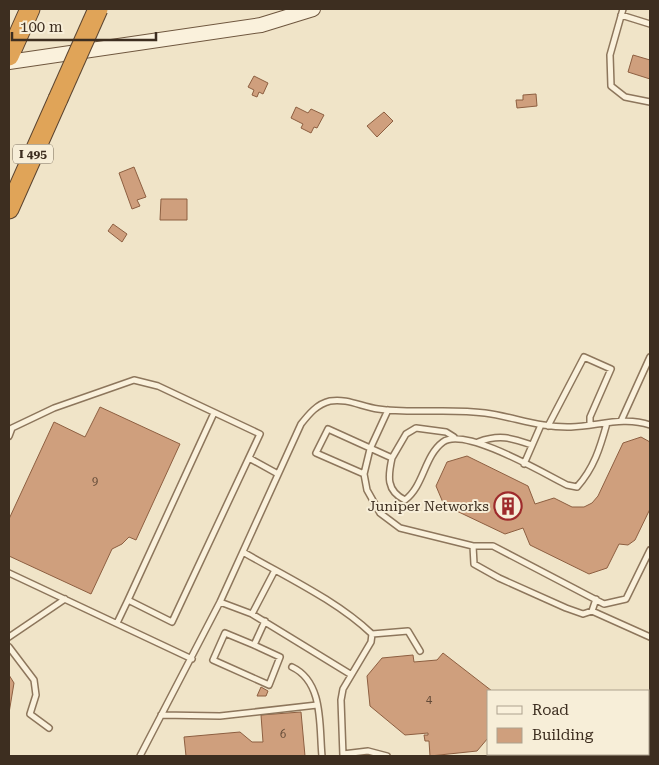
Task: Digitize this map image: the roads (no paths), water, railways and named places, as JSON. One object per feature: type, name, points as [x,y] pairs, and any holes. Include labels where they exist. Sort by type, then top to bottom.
[{"type":"highway","name":"I 495","points":[[9,209],[98,9]]},
{"type":"highway","points":[[9,56],[28,14]]},
{"type":"street","points":[[9,62],[261,25],[313,9]]},
{"type":"lane","points":[[623,9],[610,55],[611,86],[625,97],[650,102]]},
{"type":"lane","points":[[621,15],[650,24]]},
{"type":"lane","points":[[548,426],[584,356],[611,369],[590,417],[590,425]]},
{"type":"lane","points":[[621,421],[650,357]]},
{"type":"lane","points":[[9,436],[12,428],[54,408],[134,380],[158,386],[260,434],[172,622],[128,600]]},
{"type":"lane","points":[[140,756],[220,602],[301,424],[319,405],[330,401],[345,400],[388,410],[469,412],[548,426],[590,425],[621,421],[640,422],[650,426]]},
{"type":"lane","points":[[388,410],[370,449],[364,474],[367,490],[380,513],[400,528],[473,546],[493,546],[604,604],[626,599],[650,550]]},
{"type":"lane","points":[[117,623],[214,413]]},
{"type":"lane","points":[[454,438],[443,442],[435,452],[413,494],[405,500],[397,496],[391,488],[388,476],[392,458],[406,434],[416,428],[438,430],[454,438],[478,442],[567,485],[577,487],[587,476],[599,453],[606,423]]},
{"type":"lane","points":[[524,464],[541,425]]},
{"type":"lane","points":[[364,474],[316,453],[328,429],[392,458]]},
{"type":"lane","points":[[478,442],[492,436],[508,438],[532,445]]},
{"type":"lane","points":[[250,458],[278,474]]},
{"type":"lane","points":[[473,546],[474,564],[499,578],[583,614],[592,611],[650,637]]},
{"type":"lane","points":[[243,552],[361,623],[372,634],[408,631],[420,652]]},
{"type":"lane","points":[[252,614],[275,570]]},
{"type":"lane","points":[[9,572],[192,659]]},
{"type":"lane","points":[[9,637],[65,599]]},
{"type":"lane","points":[[592,611],[596,599]]},
{"type":"lane","points":[[220,602],[265,621],[350,674]]},
{"type":"lane","points":[[254,645],[265,621]]},
{"type":"lane","points":[[226,632],[254,645],[280,658],[269,685],[212,660],[226,632]]},
{"type":"lane","points":[[372,634],[371,642],[350,674],[343,689],[341,700],[343,755],[368,751],[387,756]]},
{"type":"lane","points":[[9,647],[34,680],[36,694],[30,714],[49,728]]},
{"type":"lane","points":[[292,667],[302,672],[316,691],[322,756]]},
{"type":"lane","points":[[162,715],[220,716],[317,705]]},
{"type":"place","name":"Juniper Networks","points":[[508,506]]}]
